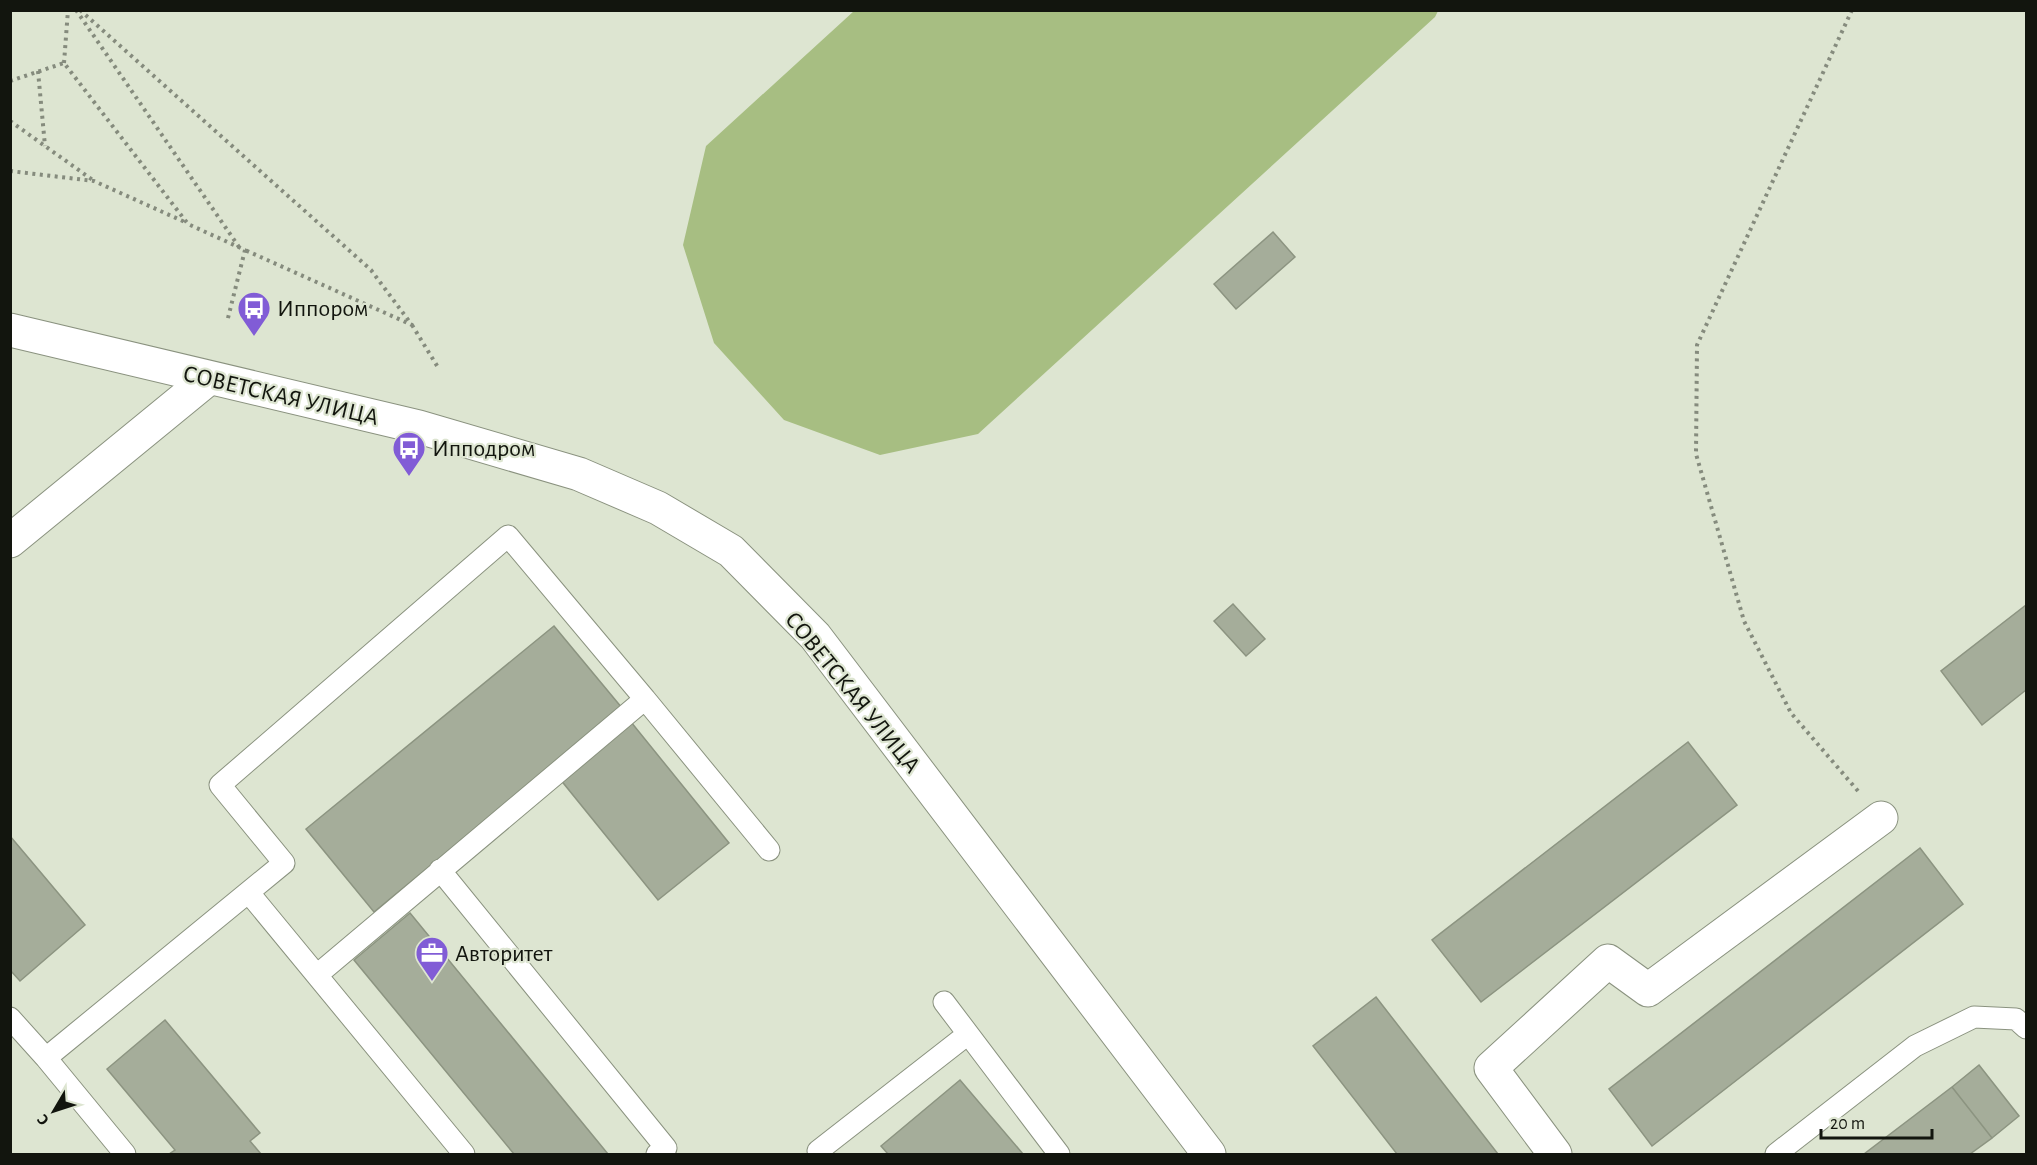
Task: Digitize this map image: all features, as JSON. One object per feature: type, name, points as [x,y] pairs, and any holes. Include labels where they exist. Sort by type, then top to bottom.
[{"type":"main road","name":"СОВЕТСКАЯ УЛИЦА","points":[[10,330],[419,427],[579,474],[658,508],[731,551],[815,636],[1209,1155]]},
{"type":"main road","points":[[10,541],[209,378]]},
{"type":"main road","points":[[1555,1155],[1491,1068],[1608,961],[1648,990],[1881,818]]},
{"type":"lane","points":[[46,1058],[284,863],[220,785],[508,536],[769,849]]},
{"type":"lane","points":[[317,975],[645,699]]},
{"type":"lane","points":[[440,870],[666,1148],[657,1155]]},
{"type":"lane","points":[[249,893],[464,1155]]},
{"type":"lane","points":[[944,1002],[1059,1155]]},
{"type":"lane","points":[[1776,1155],[1924,1041],[1974,1017],[2016,1018],[2026,1028]]},
{"type":"lane","points":[[10,1018],[46,1058],[125,1155]]},
{"type":"lane","points":[[818,1151],[968,1034]]},
{"type":"path","points":[[68,10],[63,63],[188,224]]},
{"type":"path","points":[[78,10],[239,248]]},
{"type":"path","points":[[78,10],[372,270],[412,325],[439,369]]},
{"type":"path","points":[[1852,10],[1697,345],[1696,454],[1744,621],[1791,713],[1881,818]]},
{"type":"path","points":[[10,81],[63,63]]},
{"type":"path","points":[[38,71],[45,146]]},
{"type":"path","points":[[10,121],[94,181],[412,325]]},
{"type":"path","points":[[10,171],[94,181]]},
{"type":"path","points":[[227,322],[245,250]]},
{"type":"green space","points":[[854,11],[1438,11],[1435,17],[978,434],[880,455],[784,420],[714,343],[683,245],[706,146]]},
{"type":"building","points":[[1273,232],[1295,257],[1236,309],[1214,284]]},
{"type":"building","points":[[1233,604],[1265,639],[1246,656],[1214,621]]},
{"type":"building","points":[[2026,605],[2026,690],[1982,725],[1941,671]]},
{"type":"building","points":[[554,626],[622,708],[374,912],[306,829]]},
{"type":"building","points":[[631,722],[729,843],[658,900],[560,779]]},
{"type":"building","points":[[1688,742],[1737,805],[1481,1002],[1432,940]]},
{"type":"building","points":[[10,836],[85,925],[20,981],[10,970]]},
{"type":"building","points":[[1920,848],[1963,904],[1652,1146],[1609,1089]]},
{"type":"building","points":[[410,913],[608,1154],[514,1154],[354,960]]},
{"type":"building","points":[[1376,997],[1498,1154],[1397,1154],[1313,1046]]},
{"type":"building","points":[[165,1020],[260,1133],[250,1141],[261,1154],[169,1154],[175,1150],[107,1069]]},
{"type":"building","points":[[1979,1065],[2019,1116],[1992,1138],[1952,1087]]},
{"type":"building","points":[[960,1080],[1023,1154],[888,1154],[881,1146]]},
{"type":"building","points":[[1952,1087],[1992,1138],[1970,1154],[1864,1154]]},
{"type":"place","name":"Иппором","points":[[254,337]]},
{"type":"place","name":"Ипподром","points":[[409,477]]},
{"type":"place","name":"Авторитет","points":[[432,982]]}]
